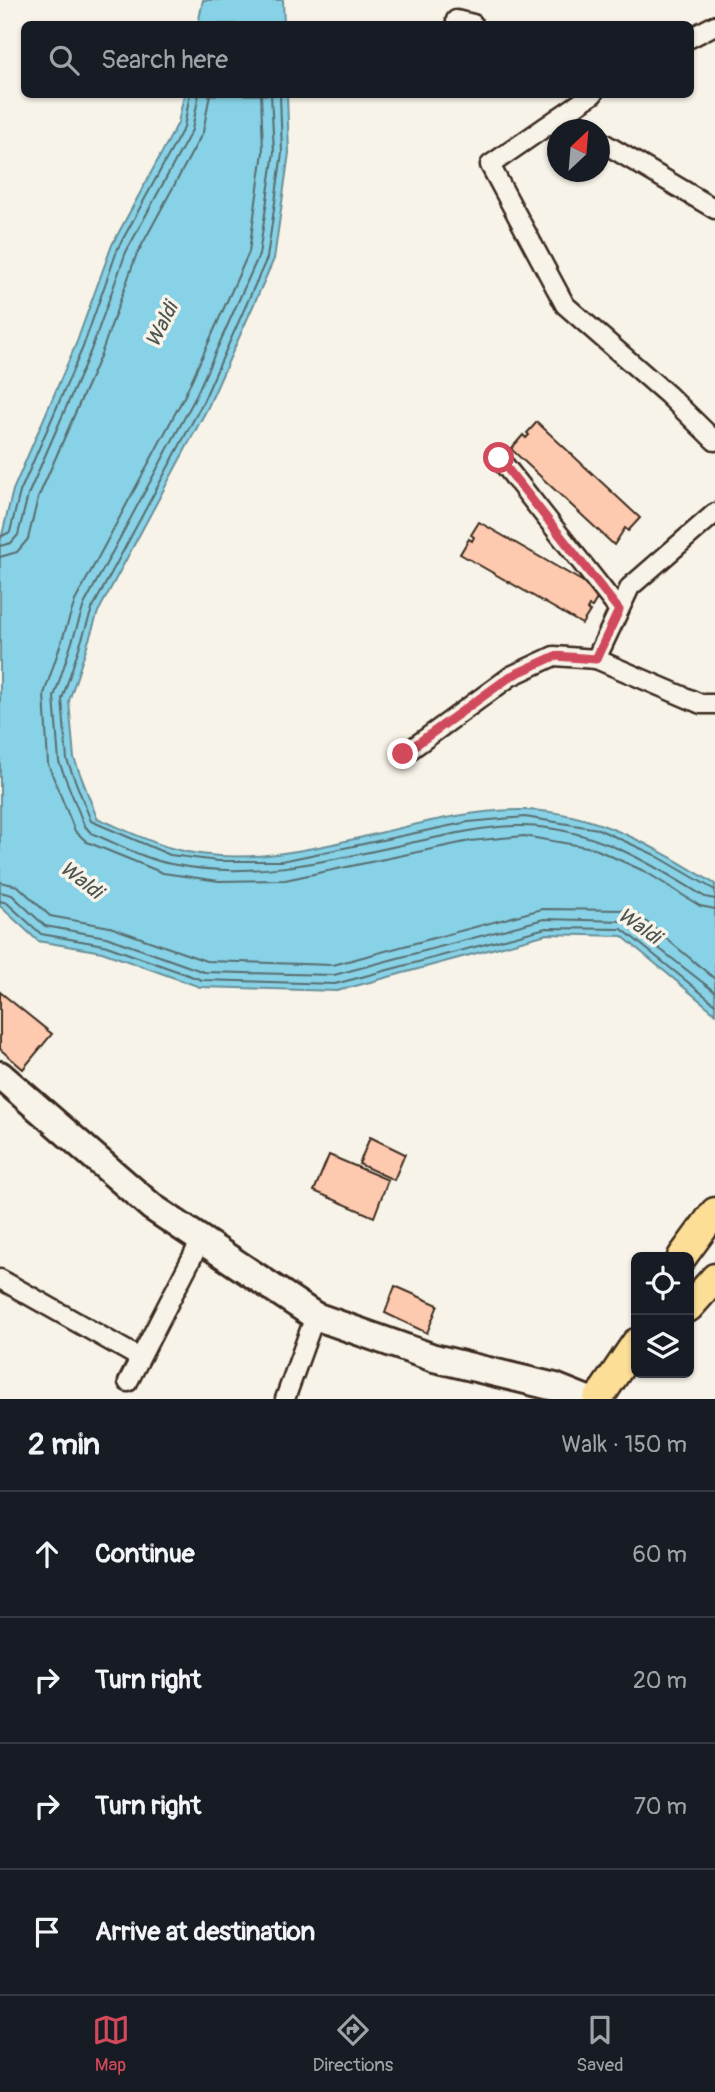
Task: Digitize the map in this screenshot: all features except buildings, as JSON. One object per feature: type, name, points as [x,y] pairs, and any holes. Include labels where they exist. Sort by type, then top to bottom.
[{"type":"main road","points":[[686,1252],[715,1212]]},
{"type":"main road","points":[[694,1301],[715,1278]]},
{"type":"main road","points":[[598,1399],[631,1350]]},
{"type":"street","points":[[694,36],[715,25]]},
{"type":"street","points":[[587,98],[490,165],[565,305],[668,394],[715,441]]},
{"type":"street","points":[[610,147],[715,209]]},
{"type":"street","points":[[499,458],[619,610]]},
{"type":"street","points":[[596,659],[630,587],[715,513]]},
{"type":"street","points":[[403,754],[511,676],[555,656],[596,659],[701,704],[715,704]]},
{"type":"street","points":[[0,1075],[152,1207],[315,1316],[434,1359],[555,1387],[585,1399]]},
{"type":"street","points":[[128,1382],[201,1240]]},
{"type":"street","points":[[0,1279],[140,1357]]},
{"type":"street","points":[[285,1399],[315,1316]]},
{"type":"water","points":[[203,0],[283,0],[284,21],[199,21]]},
{"type":"water","name":"Waldi","points":[[183,98],[287,98],[289,153],[274,259],[208,407],[98,612],[69,701],[74,758],[97,818],[171,848],[215,856],[259,856],[303,850],[481,812],[550,812],[601,824],[648,845],[715,884],[715,1013],[622,936],[547,934],[337,991],[200,987],[102,952],[38,941],[0,906],[0,543],[13,490],[76,344],[112,245],[178,123]]},
{"type":"route","points":[[403,754],[511,676],[555,656],[596,659],[619,610],[499,458]]}]
